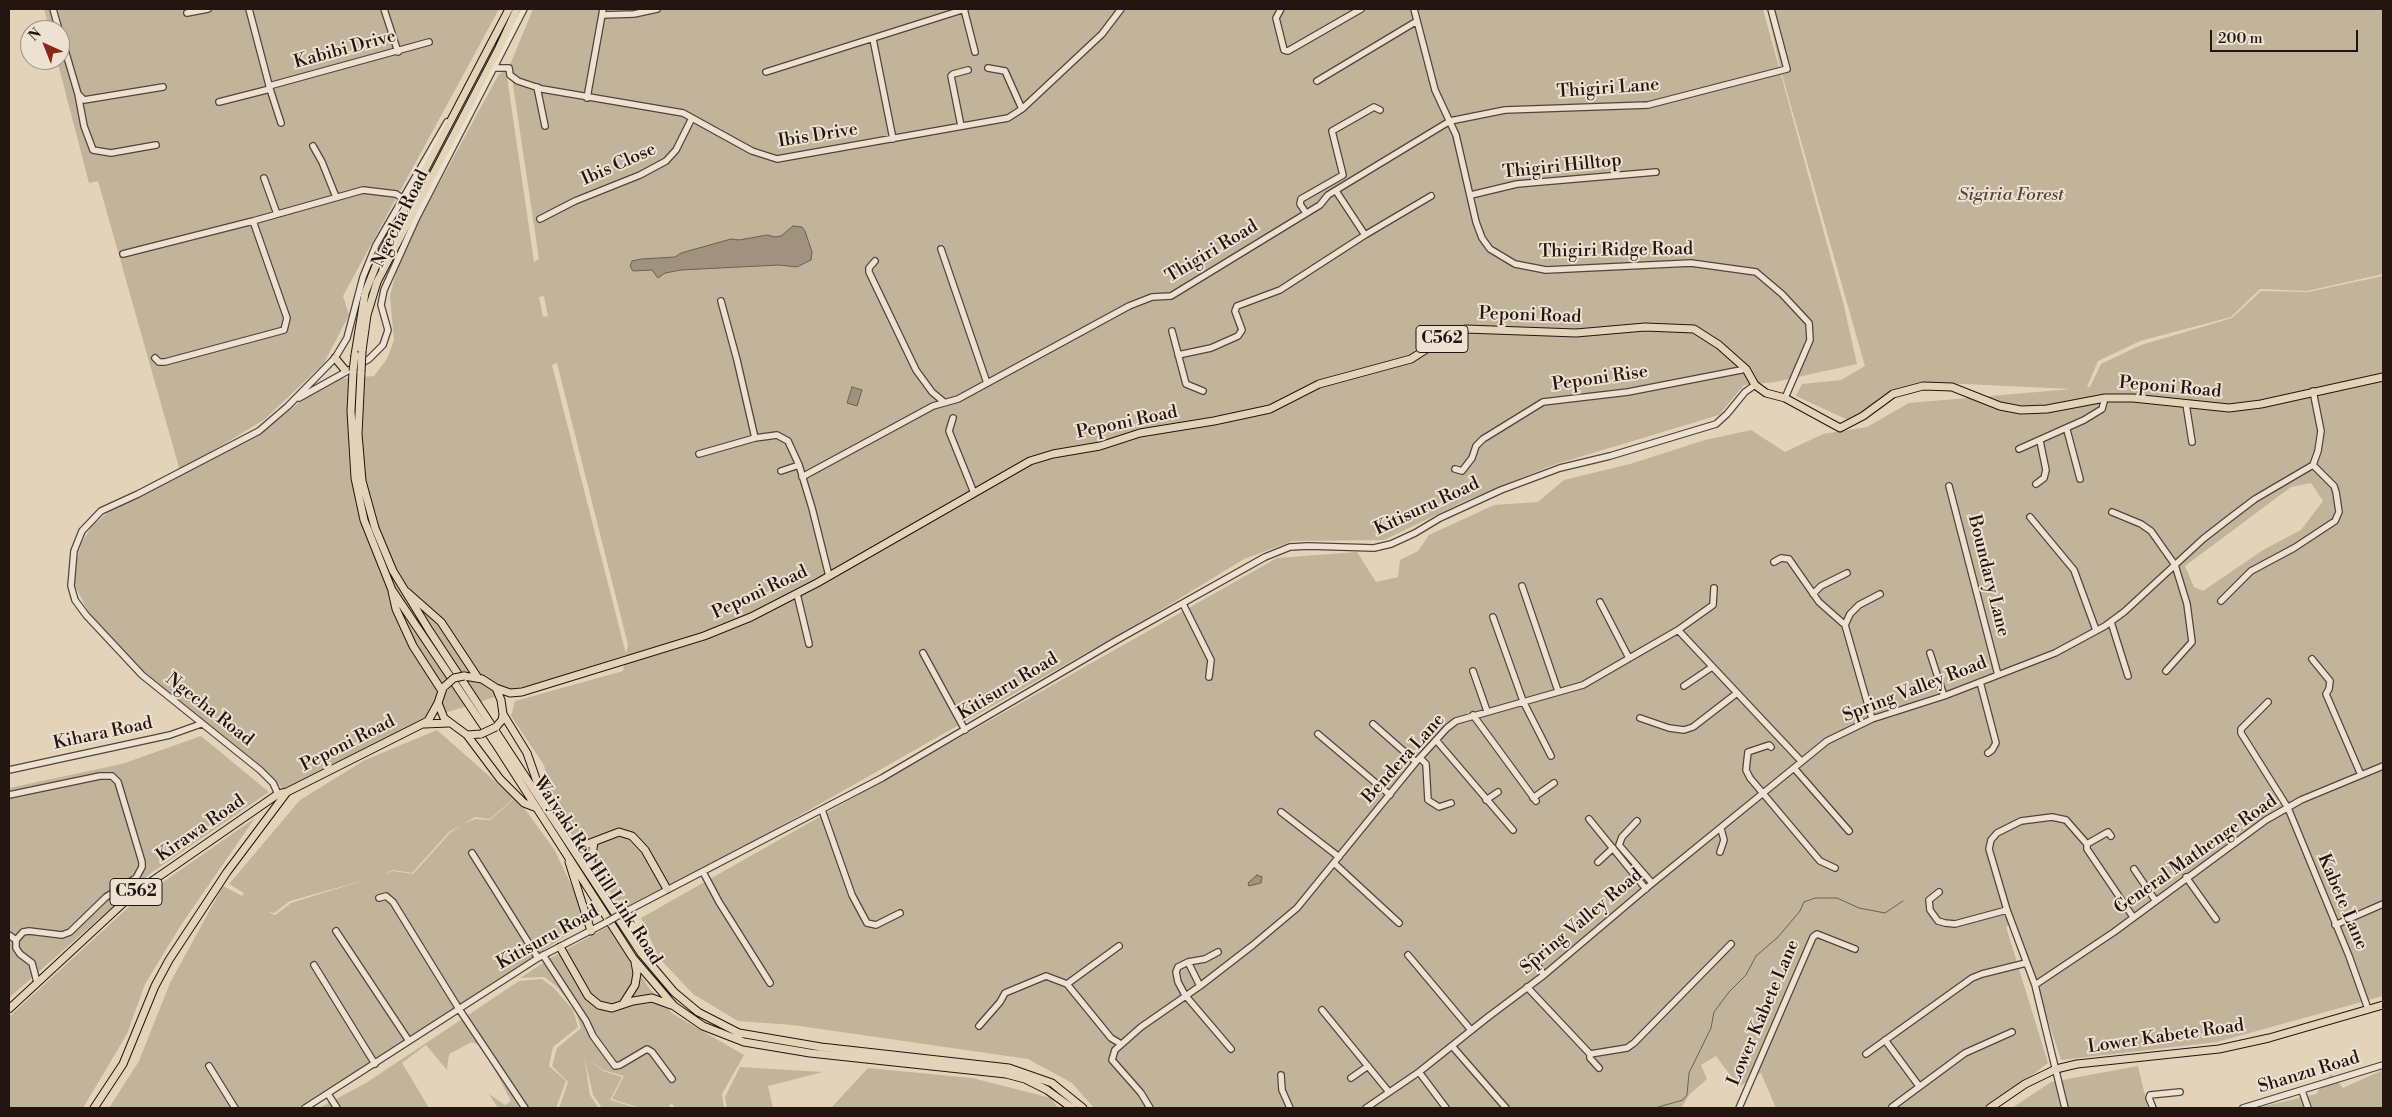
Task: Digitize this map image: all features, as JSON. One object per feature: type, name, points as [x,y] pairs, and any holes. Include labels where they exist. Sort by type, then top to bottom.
[{"type":"main road","points":[[359,353],[373,282],[457,110],[509,9]]},
{"type":"main road","points":[[373,282],[458,132],[517,9]]},
{"type":"main road","name":"Peponi Road","points":[[503,710],[518,693],[723,629],[797,594],[1011,471],[1041,457],[1100,446],[1140,433],[1214,421],[1270,409],[1318,384],[1411,359],[1442,339],[1466,329],[1576,334],[1645,327],[1694,329],[1746,369],[1755,385],[1769,395],[1785,398],[1840,428],[1863,416],[1893,394],[1923,386],[1952,387],[2000,406],[2021,410],[2047,409],[2105,398],[2133,398],[2186,404],[2242,407],[2383,377]]},
{"type":"main road","name":"Waiyaki Red Hill Link Road","points":[[359,353],[353,370],[351,420],[355,478],[364,520],[392,590],[537,808],[633,958],[674,1006],[703,1026],[744,1042],[818,1054],[1006,1074],[1048,1090],[1072,1108]]},
{"type":"main road","name":"Waiyaki Red Hill Link Road","points":[[359,353],[361,372],[358,434],[362,481],[384,552],[402,588],[642,953],[667,985],[691,1008],[729,1029],[762,1039],[1009,1068],[1052,1083],[1083,1108]]},
{"type":"main road","points":[[335,358],[345,370]]},
{"type":"main road","points":[[402,588],[420,601],[441,622],[478,678]]},
{"type":"main road","points":[[392,590],[396,608],[413,646],[444,688]]},
{"type":"main road","points":[[518,693],[506,693],[478,678],[464,676],[454,678],[444,688],[438,703],[449,723],[467,735],[500,779],[524,803],[537,808]]},
{"type":"main road","points":[[496,688],[503,710],[527,753],[544,805]]},
{"type":"main road","name":"Peponi Road","points":[[287,792],[424,724],[432,716],[438,703]]},
{"type":"main road","points":[[467,735],[481,734],[496,727],[502,720],[503,710]]},
{"type":"main road","name":"Peponi Road","points":[[424,724],[449,723]]},
{"type":"main road","points":[[278,794],[287,792]]},
{"type":"main road","points":[[94,1108],[123,1064],[155,986],[172,955],[227,872],[287,792]]},
{"type":"main road","name":"Kirawa Road","points":[[9,1009],[132,895],[278,794]]},
{"type":"main road","points":[[566,838],[581,844],[594,842],[619,832],[632,836],[645,850],[667,889]]},
{"type":"main road","points":[[594,842],[591,862],[596,882]]},
{"type":"main road","points":[[566,853],[591,930]]},
{"type":"main road","points":[[560,947],[590,1000],[607,1008],[652,998],[674,1006]]},
{"type":"main road","points":[[622,1004],[633,990],[637,981],[633,958]]},
{"type":"main road","name":"Lower Kabete Road","points":[[1990,1108],[2025,1084],[2056,1069],[2077,1064],[2219,1049],[2269,1038],[2383,1004]]},
{"type":"street","points":[[187,13],[208,9]]},
{"type":"street","points":[[249,9],[269,88],[281,122]]},
{"type":"street","points":[[386,9],[398,52]]},
{"type":"street","name":"Ngecha Road","points":[[288,406],[345,370],[375,354],[385,341],[387,322],[381,305],[384,290],[458,132],[502,56],[524,9]]},
{"type":"street","points":[[587,98],[602,12],[634,14],[657,9]]},
{"type":"street","points":[[766,72],[964,9],[976,52]]},
{"type":"street","name":"Ibis Drive","points":[[502,56],[509,68],[510,75],[518,81],[587,98],[669,109],[692,118],[752,151],[772,158],[787,158],[1002,120],[1022,108],[1102,34],[1121,9]]},
{"type":"street","points":[[1281,9],[1276,18],[1284,50],[1288,51],[1361,9]]},
{"type":"street","name":"Thigiri Ridge Road","points":[[1414,9],[1435,90],[1450,121],[1471,195],[1476,222],[1482,238],[1490,249],[1515,264],[1546,270],[1691,263],[1752,271],[1760,275],[1782,294],[1809,323],[1810,340],[1785,398]]},
{"type":"street","name":"Thigiri Lane","points":[[1450,121],[1504,110],[1648,105],[1787,69],[1771,9]]},
{"type":"street","points":[[1317,81],[1417,21]]},
{"type":"street","points":[[873,38],[893,139]]},
{"type":"street","name":"Kabibi Drive","points":[[219,102],[429,42]]},
{"type":"street","points":[[70,66],[84,126],[93,150],[111,153],[156,145]]},
{"type":"street","points":[[495,68],[509,68]]},
{"type":"street","points":[[988,68],[1005,72],[1022,108]]},
{"type":"street","points":[[961,126],[951,76],[968,70]]},
{"type":"street","points":[[78,94],[84,100],[164,87]]},
{"type":"street","points":[[537,87],[545,126]]},
{"type":"street","points":[[1306,213],[1300,204],[1301,199],[1342,175],[1332,131],[1374,107],[1380,110]]},
{"type":"street","name":"Ngecha Road","points":[[278,794],[273,783],[260,770],[142,675],[79,605],[71,586],[74,551],[78,538],[87,524],[109,506],[138,494],[248,437],[269,423],[288,406],[335,358],[347,338],[366,270],[376,245],[436,138],[457,110]]},
{"type":"street","name":"Ibis Close","points":[[540,219],[575,201],[666,161],[676,150],[692,118]]},
{"type":"street","name":"Thigiri Road","points":[[802,477],[923,411],[944,402],[958,399],[1129,306],[1152,297],[1171,296],[1306,213],[1336,191],[1436,127],[1450,121]]},
{"type":"street","points":[[313,146],[322,162],[336,197]]},
{"type":"street","name":"Thigiri Hilltop","points":[[1471,195],[1517,184],[1656,172]]},
{"type":"street","points":[[264,178],[276,214]]},
{"type":"street","points":[[123,254],[368,189],[396,194],[402,198]]},
{"type":"street","points":[[1336,191],[1365,235]]},
{"type":"street","points":[[1178,355],[1212,348],[1238,336],[1242,330],[1235,311],[1237,306],[1280,290],[1365,235],[1431,196]]},
{"type":"street","points":[[155,358],[159,362],[165,362],[284,330],[288,318],[253,221]]},
{"type":"street","points":[[941,249],[987,383]]},
{"type":"street","points":[[875,261],[869,268],[869,272],[916,370],[932,392],[944,402]]},
{"type":"street","points":[[721,301],[755,438]]},
{"type":"street","points":[[1172,331],[1186,384],[1203,391]]},
{"type":"street","name":"Peponi Rise","points":[[1455,469],[1462,471],[1472,458],[1476,446],[1483,439],[1544,402],[1628,392],[1746,369]]},
{"type":"street","name":"Kitisuru Road","points":[[305,1108],[540,956],[822,810],[966,730],[1117,640],[1278,551],[1308,546],[1381,547],[1415,534],[1440,518],[1501,490],[1560,468],[1610,456],[1716,424],[1745,392],[1755,385]]},
{"type":"street","points":[[2221,602],[2251,571],[2294,548],[2335,521],[2338,512],[2334,486],[2313,465],[2318,451],[2321,431],[2314,391]]},
{"type":"street","points":[[2019,450],[2066,430],[2102,409],[2105,398]]},
{"type":"street","points":[[2186,404],[2192,442]]},
{"type":"street","points":[[954,418],[949,431],[974,493]]},
{"type":"street","points":[[2066,430],[2080,479]]},
{"type":"street","points":[[699,454],[755,438],[777,435],[783,437],[791,445],[799,465],[828,576]]},
{"type":"street","points":[[2036,484],[2044,478],[2046,470],[2040,441]]},
{"type":"street","points":[[782,471],[799,465]]},
{"type":"street","name":"Spring Valley Road","points":[[1366,1108],[1419,1072],[1544,975],[1652,883],[1722,829],[1762,793],[1827,741],[1872,719],[1944,696],[2055,653],[2111,622],[2174,565],[2255,499],[2313,465]]},
{"type":"street","name":"Boundary Lane","points":[[1949,486],[1998,675]]},
{"type":"street","points":[[2112,512],[2140,524],[2151,532],[2174,565],[2187,604],[2192,642],[2166,671]]},
{"type":"street","points":[[2030,517],[2074,570],[2096,630]]},
{"type":"street","points":[[1774,562],[1781,558],[1788,559],[1813,594],[1833,617],[1845,625],[1872,719]]},
{"type":"street","points":[[1813,594],[1821,586],[1847,573]]},
{"type":"street","points":[[1522,586],[1558,691]]},
{"type":"street","name":"Bendera Lane","points":[[1121,1044],[1185,995],[1200,986],[1297,908],[1418,760],[1456,721],[1596,679],[1678,630],[1713,605],[1714,588]]},
{"type":"street","points":[[797,594],[809,644]]},
{"type":"street","points":[[1845,625],[1850,614],[1859,605],[1880,594]]},
{"type":"street","points":[[1600,602],[1629,658]]},
{"type":"street","points":[[1183,604],[1211,660],[1209,677]]},
{"type":"street","points":[[1493,616],[1523,701],[1551,756]]},
{"type":"street","points":[[2111,622],[2128,676]]},
{"type":"street","points":[[1678,630],[1801,761]]},
{"type":"street","points":[[923,653],[966,730]]},
{"type":"street","points":[[1930,653],[1944,696]]},
{"type":"street","points":[[2312,659],[2330,681],[2326,694],[2361,775]]},
{"type":"street","points":[[1684,686],[1712,667]]},
{"type":"street","points":[[1473,671],[1487,711]]},
{"type":"street","points":[[1980,682],[1996,743],[1988,753]]},
{"type":"street","points":[[1640,718],[1669,728],[1684,730],[1693,727],[1737,693]]},
{"type":"street","name":"Kabete Lane","points":[[2268,702],[2241,728],[2241,733],[2288,808],[2368,1009]]},
{"type":"street","points":[[1473,715],[1534,800],[1554,783]]},
{"type":"street","name":"Kihara Road","points":[[9,770],[170,736],[201,724]]},
{"type":"street","points":[[1373,724],[1418,760],[1426,764],[1428,800],[1439,807],[1451,803]]},
{"type":"street","points":[[1318,734],[1390,795]]},
{"type":"street","points":[[1436,740],[1512,830]]},
{"type":"street","points":[[1771,747],[1769,745],[1748,752],[1746,770],[1762,793],[1820,861],[1835,868]]},
{"type":"street","name":"General Mathenge Road","points":[[2035,985],[2133,917],[2266,820],[2288,808],[2383,766]]},
{"type":"street","points":[[1794,768],[1849,831]]},
{"type":"street","points":[[9,795],[100,776],[112,776],[118,782],[142,862],[142,867],[136,878],[106,897],[70,932],[62,935],[29,930],[23,932],[16,940],[16,948],[20,954],[32,963],[38,982]]},
{"type":"street","points":[[1486,800],[1498,792]]},
{"type":"street","points":[[822,810],[852,895],[867,923],[876,925],[900,913]]},
{"type":"street","points":[[1281,812],[1336,860],[1399,923]]},
{"type":"street","points":[[2065,1108],[2035,985],[2007,910],[1988,849],[1991,840],[1997,833],[2022,821],[2056,818],[2066,820],[2087,844],[2090,855],[2133,917]]},
{"type":"street","points":[[1589,819],[1646,889]]},
{"type":"street","points":[[1637,821],[1622,837],[1619,845],[1652,883]]},
{"type":"street","points":[[1720,852],[1724,840],[1722,829]]},
{"type":"street","points":[[2087,844],[2108,832],[2111,836]]},
{"type":"street","points":[[1598,862],[1613,848]]},
{"type":"street","points":[[472,853],[540,956],[586,1021],[592,1036],[613,1064],[620,1065],[647,1048],[672,1079]]},
{"type":"street","points":[[2134,869],[2156,900]]},
{"type":"street","points":[[703,872],[724,910],[770,983]]},
{"type":"street","points":[[2186,877],[2216,919]]},
{"type":"street","points":[[1939,892],[1929,900],[1930,910],[1938,921],[1945,923],[1955,924],[2007,910]]},
{"type":"street","points":[[378,898],[386,896],[393,902],[459,1009],[525,1108]]},
{"type":"street","points":[[2335,925],[2383,904]]},
{"type":"street","points":[[336,930],[409,1041]]},
{"type":"street","name":"Lower Kabete Lane","points":[[1739,1108],[1813,937],[1817,934],[1855,948]]},
{"type":"street","points":[[9,935],[16,940]]},
{"type":"street","points":[[1590,1054],[1627,1048],[1634,1043],[1731,944]]},
{"type":"street","points":[[1067,984],[1119,946]]},
{"type":"street","points":[[1218,952],[1205,959],[1182,963],[1176,972],[1176,978],[1185,995],[1231,1049]]},
{"type":"street","points":[[1408,955],[1471,1030]]},
{"type":"street","points":[[1532,957],[1544,975]]},
{"type":"street","points":[[1188,962],[1200,986]]},
{"type":"street","points":[[1866,1054],[1972,978],[2026,962]]},
{"type":"street","points":[[314,965],[375,1064]]},
{"type":"street","points":[[979,1026],[1000,1002],[1005,993],[1046,976],[1067,984],[1112,1038],[1121,1044],[1112,1055],[1112,1060],[1141,1094],[1150,1108]]},
{"type":"street","points":[[1527,987],[1590,1054],[1590,1058],[1599,1068]]},
{"type":"street","points":[[1322,1010],[1389,1092]]},
{"type":"street","points":[[1893,1108],[1892,1106],[1966,1053],[2012,1032]]},
{"type":"street","points":[[1885,1040],[1919,1086]]},
{"type":"street","points":[[1452,1046],[1506,1108]]},
{"type":"street","name":"Shanzu Road","points":[[2243,1108],[2383,1065]]},
{"type":"street","points":[[209,1066],[235,1108]]},
{"type":"street","points":[[1351,1078],[1368,1066]]},
{"type":"street","points":[[1419,1072],[1446,1108]]},
{"type":"street","points":[[1281,1075],[1282,1090],[1290,1108]]},
{"type":"street","points":[[2302,1091],[2308,1108]]},
{"type":"street","points":[[2153,1108],[2149,1098],[2150,1095],[2180,1092]]},
{"type":"street","points":[[328,1094],[337,1108]]},
{"type":"green space","points":[[44,9],[499,9],[343,296],[349,315],[324,363],[265,419],[180,471],[98,181],[89,183],[60,70],[70,70],[70,20],[47,20]]},
{"type":"green space","points":[[533,9],[1763,9],[1844,306],[1857,364],[1775,382],[1744,385],[1719,415],[1553,465],[1463,502],[1384,540],[1293,541],[1244,559],[1151,616],[765,835],[621,909],[553,806],[544,765],[511,716],[515,701],[623,671],[626,655],[423,720],[283,789],[255,761],[142,674],[88,611],[75,586],[75,565],[82,542],[92,526],[113,508],[259,434],[309,395],[336,379],[374,376],[387,359],[394,340],[390,296],[398,265],[411,235],[499,74],[506,70],[534,262],[539,259],[510,65]],"holes":[[[544,296],[548,316],[543,317],[539,297]],[[557,363],[628,645],[626,654],[552,365]]]},
{"type":"green space","name":"Sigiria Forest","points":[[1767,9],[2383,9],[2383,274],[2307,291],[2260,289],[2231,317],[2140,341],[2098,361],[2087,387],[2090,387],[2101,364],[2141,345],[2232,318],[2261,291],[2308,292],[2383,276],[2383,996],[2217,1042],[2061,1060],[2015,920],[2006,927],[2048,1063],[1989,1108],[1776,1108],[1761,1073],[1739,1087],[1716,1056],[1701,1065],[1707,1079],[1690,1094],[1681,1108],[1094,1108],[1072,1083],[1028,1059],[793,1025],[738,1021],[693,994],[659,958],[641,918],[1277,558],[1357,552],[1376,582],[1398,577],[1400,560],[1418,551],[1429,535],[1494,505],[1538,502],[1564,480],[1630,464],[1705,440],[1751,430],[1785,452],[1823,434],[1867,427],[1909,403],[2072,389],[1921,382],[1888,393],[1861,415],[1848,420],[1796,396],[1802,384],[1841,380],[1865,366],[1781,71]],"holes":[[[2311,483],[2323,501],[2301,530],[2263,550],[2203,591],[2194,587],[2185,566],[2291,487]]]},
{"type":"green space","points":[[437,730],[514,798],[490,819],[475,817],[463,824],[475,819],[490,820],[515,798],[554,849],[576,895],[592,919],[299,1108],[109,1108],[139,1061],[170,983],[223,886],[242,896],[244,893],[229,884],[300,800],[365,760]],"holes":[[[462,825],[451,832],[413,874],[393,871],[381,875],[393,870],[412,873],[450,831]],[[365,880],[291,903],[275,915],[267,911],[274,913],[290,901]]]},
{"type":"green space","points":[[201,736],[269,792],[151,873],[9,998],[9,788],[122,764]]},
{"type":"green space","points":[[255,818],[181,925],[145,984],[127,1034],[83,1108],[9,1108],[9,1017],[133,903]]},
{"type":"green space","points":[[609,926],[649,988],[673,1014],[744,1055],[722,1094],[724,1108],[675,1108],[672,1104],[669,1105],[671,1108],[664,1108],[667,1106],[662,1108],[640,1108],[612,1099],[624,1076],[603,1070],[587,1058],[603,1071],[622,1077],[610,1100],[637,1108],[602,1108],[593,1095],[584,1056],[590,1095],[598,1107],[559,1108],[568,1082],[552,1066],[557,1048],[581,1028],[575,1009],[556,986],[544,977],[520,978],[549,959]]},
{"type":"green space","points":[[542,979],[554,988],[573,1010],[578,1027],[553,1047],[549,1066],[566,1081],[556,1108],[498,1108],[489,1094],[505,1105],[511,1101],[481,1046],[472,1042],[449,1054],[447,1070],[426,1045],[402,1063],[429,1108],[319,1108],[366,1083],[519,981]]},
{"type":"green space","points":[[2138,1066],[2148,1108],[2012,1108],[2051,1082]]},
{"type":"green space","points":[[740,1067],[823,1072],[768,1086],[773,1108],[727,1108],[725,1097]]},
{"type":"green space","points":[[868,1068],[972,1078],[1051,1098],[1058,1108],[831,1108]]},
{"type":"green space","points":[[2383,1070],[2383,1108],[2257,1108],[2316,1094],[2331,1074],[2343,1088]]},
{"type":"shaded area","points":[[793,226],[802,227],[805,231],[812,252],[811,260],[797,267],[779,265],[681,270],[665,273],[658,278],[652,270],[633,271],[630,266],[632,261],[675,257],[681,253],[731,239],[739,240],[767,235],[781,236]]},
{"type":"shaded area","points":[[852,387],[862,390],[857,406],[847,403]]},
{"type":"shaded area","points":[[1257,875],[1262,877],[1261,883],[1249,886],[1248,883]]},
{"type":"waterway","points":[[1655,1108],[1683,1100],[1687,1095],[1689,1073],[1711,1028],[1714,1012],[1729,992],[1746,975],[1756,956],[1778,937],[1800,911],[1804,902],[1815,898],[1837,898],[1859,908],[1885,913],[1903,901]]}]
